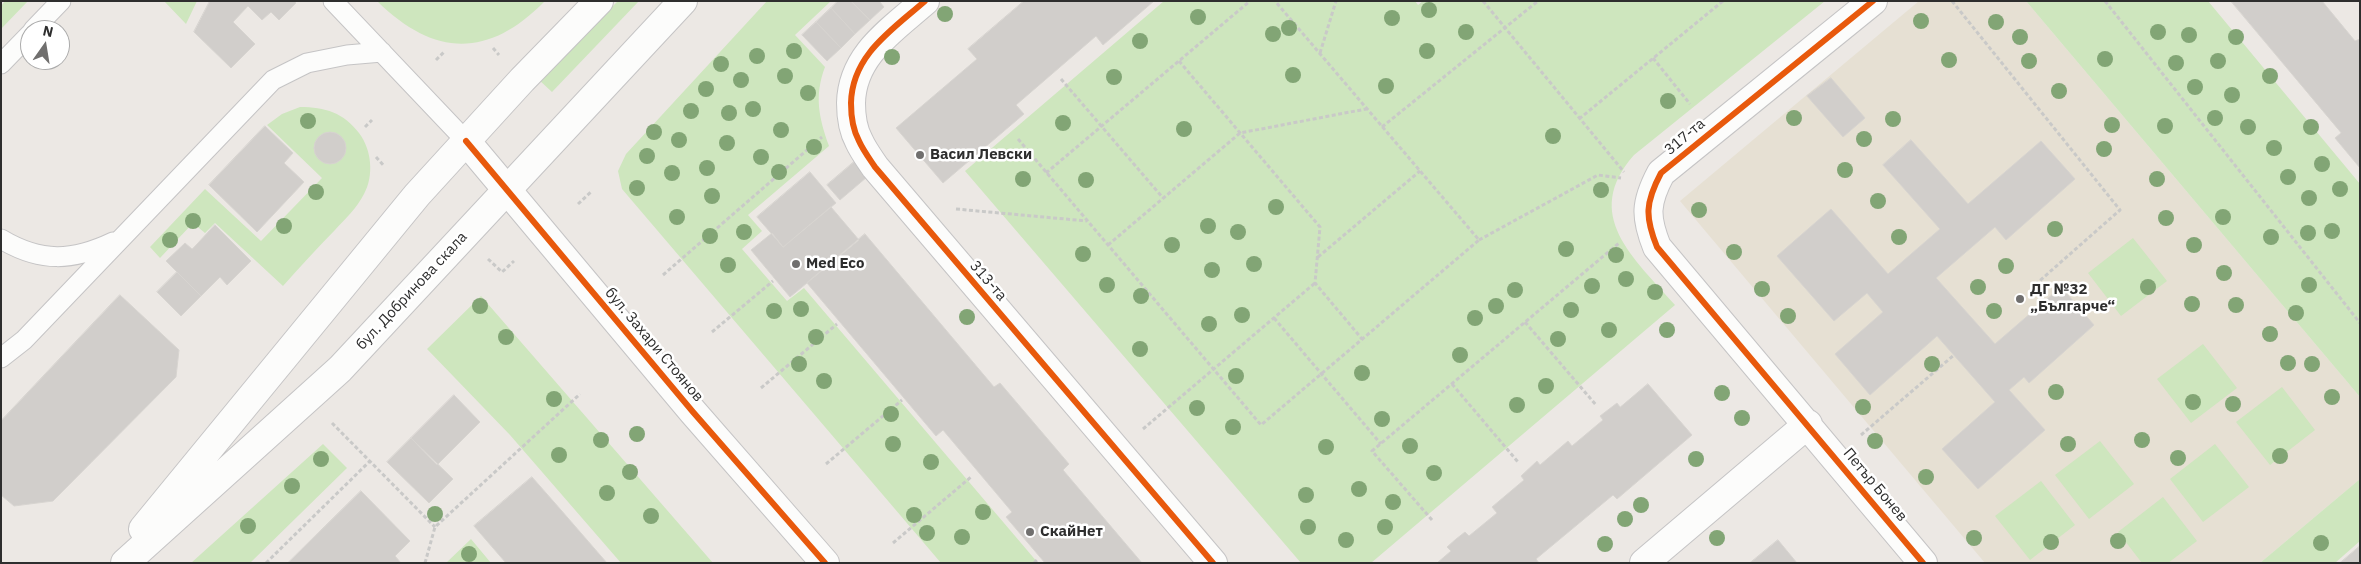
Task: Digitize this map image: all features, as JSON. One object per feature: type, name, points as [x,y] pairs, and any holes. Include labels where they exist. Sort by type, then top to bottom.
[{"type":"street","points":[[115,563],[417,195],[599,1]]},
{"type":"street","name":"бул. Добринова скала","points":[[125,563],[340,369],[683,1]]},
{"type":"street","name":"313-та","points":[[925,1],[875,45],[860,65],[851,88],[851,112],[858,139],[875,167],[1213,563]]},
{"type":"street","name":"317-та","points":[[1808,424],[1657,248],[1648,218],[1648,201],[1661,173],[1873,1]]},
{"type":"street","name":"бул. Захари Стоянов","points":[[466,141],[693,412],[825,563]]},
{"type":"street","points":[[1644,563],[1808,424]]},
{"type":"street","name":"Петър Бонев","points":[[1808,424],[1923,563]]},
{"type":"lane","points":[[43,20],[61,1]]},
{"type":"lane","points":[[333,1],[466,141]]},
{"type":"lane","points":[[1,64],[20,44]]},
{"type":"lane","points":[[1,358],[24,340],[273,80],[307,63],[347,55],[382,52]]},
{"type":"lane","points":[[1,239],[19,250],[43,256],[68,257],[100,248],[115,241],[134,226]]},
{"type":"path","points":[[1046,173],[1250,1]]},
{"type":"path","points":[[1275,1],[1479,240]]},
{"type":"path","points":[[1320,54],[1336,1]]},
{"type":"path","points":[[1018,139],[1260,425],[1479,240],[1598,175],[1629,178],[1483,1]]},
{"type":"path","points":[[1382,127],[1538,1]]},
{"type":"path","points":[[1579,119],[1723,1]]},
{"type":"path","points":[[1952,1],[2120,210],[2036,284]]},
{"type":"path","points":[[2105,1],[2360,323]]},
{"type":"path","points":[[492,48],[501,58]]},
{"type":"path","points":[[436,60],[445,51]]},
{"type":"path","points":[[1653,58],[1712,131]]},
{"type":"path","points":[[1179,61],[1320,228],[1315,283],[1362,339]]},
{"type":"path","points":[[1061,79],[1163,198]]},
{"type":"path","points":[[1108,245],[1240,133],[1367,109]]},
{"type":"path","points":[[664,275],[851,112]]},
{"type":"path","points":[[365,127],[372,120]]},
{"type":"path","points":[[376,157],[384,166]]},
{"type":"path","points":[[1317,257],[1420,171]]},
{"type":"path","points":[[578,204],[592,191]]},
{"type":"path","points":[[906,204],[1087,221]]},
{"type":"path","points":[[1432,520],[1372,451],[1648,218]]},
{"type":"path","points":[[480,252],[502,272],[514,261]]},
{"type":"path","points":[[712,332],[773,281]]},
{"type":"path","points":[[1117,450],[1315,283]]},
{"type":"path","points":[[1274,318],[1381,444]]},
{"type":"path","points":[[1525,322],[1596,405]]},
{"type":"path","points":[[761,388],[836,324]]},
{"type":"path","points":[[1835,457],[1954,355]]},
{"type":"path","points":[[1452,384],[1518,462]]},
{"type":"path","points":[[425,563],[435,527],[580,394]]},
{"type":"path","points":[[826,464],[902,400]]},
{"type":"path","points":[[332,423],[435,527]]},
{"type":"path","points":[[266,563],[370,462]]},
{"type":"path","points":[[893,543],[971,477]]},
{"type":"path","points":[[1034,563],[1038,559]]},
{"type":"shaded area","name":"ДГ №32 „Българче“","points":[[1919,1],[2026,1],[2360,397],[2360,479],[2260,563],[1985,563],[1680,201]]},
{"type":"green space","points":[[5,1],[28,1],[1,29],[1,6]]},
{"type":"green space","points":[[164,1],[197,1],[186,24]]},
{"type":"green space","points":[[377,1],[545,1],[524,20],[503,33],[482,41],[461,44],[440,41],[419,33],[398,19]]},
{"type":"green space","points":[[618,1],[639,1],[552,92],[538,79]]},
{"type":"green space","points":[[767,1],[831,1],[795,35],[825,67],[820,88],[819,107],[829,146],[748,215],[762,231],[742,249],[787,301],[804,288],[1038,563],[941,563],[622,189],[618,171],[626,154]]},
{"type":"green space","points":[[1164,1],[1415,1],[1418,5],[1423,1],[1825,1],[1634,155],[1619,177],[1612,197],[1613,216],[1619,235],[1630,253],[1675,305],[1371,563],[1301,563],[965,171]]},
{"type":"green space","points":[[2026,1],[2208,1],[2360,184],[2360,397]]},
{"type":"green space","points":[[300,107],[326,110],[347,120],[359,133],[367,147],[370,171],[367,187],[358,204],[347,217],[283,286],[215,223],[205,233],[193,223],[160,258],[150,247],[205,189],[261,241],[322,178],[267,125],[282,114]]},
{"type":"green space","points":[[2133,238],[2167,281],[2121,316],[2088,273]]},
{"type":"green space","points":[[481,296],[713,563],[621,563],[510,435],[427,349]]},
{"type":"green space","points":[[2203,344],[2237,388],[2191,423],[2157,379]]},
{"type":"green space","points":[[2282,387],[2315,430],[2270,465],[2236,422]]},
{"type":"green space","points":[[2100,441],[2134,484],[2089,519],[2055,475]]},
{"type":"green space","points":[[323,444],[347,468],[250,563],[191,563]]},
{"type":"green space","points":[[2215,444],[2249,487],[2203,522],[2170,479]]},
{"type":"green space","points":[[2360,479],[2360,541],[2335,563],[2260,563]]},
{"type":"green space","points":[[2041,481],[2075,525],[2030,560],[1995,516]]},
{"type":"green space","points":[[2163,497],[2197,541],[2168,563],[2142,563],[2118,532]]},
{"type":"green space","points":[[471,539],[491,563],[446,563]]},
{"type":"building","points":[[210,1],[294,1],[296,3],[279,20],[271,12],[262,20],[248,6],[233,22],[255,44],[231,68],[194,32]]},
{"type":"building","points":[[838,1],[851,1],[870,20],[855,34],[831,8]]},
{"type":"building","points":[[851,1],[879,1],[884,7],[870,20]]},
{"type":"building","points":[[1024,1],[1154,1],[1103,45],[1096,36],[1016,105],[1024,114],[943,183],[896,128],[977,59],[968,49]]},
{"type":"building","points":[[2231,1],[2322,1],[2355,41],[2360,39],[2360,168],[2335,138],[2341,133]]},
{"type":"building","points":[[831,8],[855,34],[841,48],[816,22]]},
{"type":"building","points":[[816,22],[841,48],[827,61],[802,35]]},
{"type":"building","points":[[1831,78],[1865,118],[1843,137],[1807,96]]},
{"type":"building","points":[[265,126],[293,153],[284,163],[304,182],[257,232],[209,185]]},
{"type":"building","points":[[330,132],[336,133],[341,137],[345,142],[345,154],[341,159],[336,163],[330,164],[324,163],[319,159],[315,154],[314,148],[315,142],[319,137],[324,133]]},
{"type":"building","points":[[1911,140],[1968,204],[2041,141],[2075,179],[2006,240],[1995,227],[1936,278],[1995,344],[2061,287],[2094,325],[2029,383],[2024,377],[2009,390],[2045,430],[1978,489],[1942,449],[1995,402],[1937,336],[1870,395],[1835,354],[1883,312],[1867,293],[1834,321],[1777,256],[1831,209],[1888,274],[1940,229],[1883,165]]},
{"type":"building","points":[[854,162],[867,177],[840,200],[827,185]]},
{"type":"building","points":[[810,172],[836,203],[783,247],[757,217]]},
{"type":"building","name":"Med Eco","points":[[831,207],[859,240],[790,297],[751,250],[772,233],[783,247]]},
{"type":"building","points":[[215,225],[251,261],[227,285],[220,277],[201,296],[166,261],[185,243],[192,249]]},
{"type":"building","points":[[865,234],[994,387],[1000,383],[1069,464],[1063,470],[1142,563],[1045,563],[1006,517],[1012,512],[943,430],[936,436],[807,283]]},
{"type":"building","points":[[177,272],[201,296],[181,316],[157,292]]},
{"type":"building","points":[[120,295],[179,350],[176,377],[53,501],[14,506],[1,495],[1,421]]},
{"type":"building","points":[[1648,384],[1692,435],[1617,499],[1613,495],[1536,559],[1539,563],[1437,563],[1451,551],[1447,547],[1456,539],[1465,532],[1469,536],[1497,513],[1492,507],[1524,480],[1521,476],[1537,461],[1540,465],[1568,441],[1572,446],[1603,420],[1600,416],[1617,403],[1620,407]]},
{"type":"building","points":[[454,395],[480,422],[437,465],[411,438]]},
{"type":"building","points":[[411,438],[453,479],[429,503],[387,462]]},
{"type":"building","points":[[532,477],[607,563],[506,563],[474,526]]},
{"type":"building","points":[[361,491],[410,541],[395,556],[401,563],[288,563]]},
{"type":"building","points":[[1778,540],[1797,563],[1750,563]]},
{"type":"building","points":[[2360,546],[2360,563],[2340,563]]},
{"type":"cycle path","points":[[925,1],[887,33],[866,57],[858,71],[853,86],[851,103],[857,137],[875,167],[1213,563]]},
{"type":"cycle path","points":[[1873,1],[1661,173],[1652,193],[1648,210],[1650,227],[1657,247],[1923,563]]},
{"type":"cycle path","points":[[466,141],[693,412],[825,563]]},
{"type":"place","name":"Васил Левски","points":[[920,155]]},
{"type":"place","name":"Med Eco","points":[[796,264]]},
{"type":"place","name":"ДГ №32 „Българче“","points":[[2020,299]]},
{"type":"place","name":"СкайНет","points":[[1030,532]]}]
